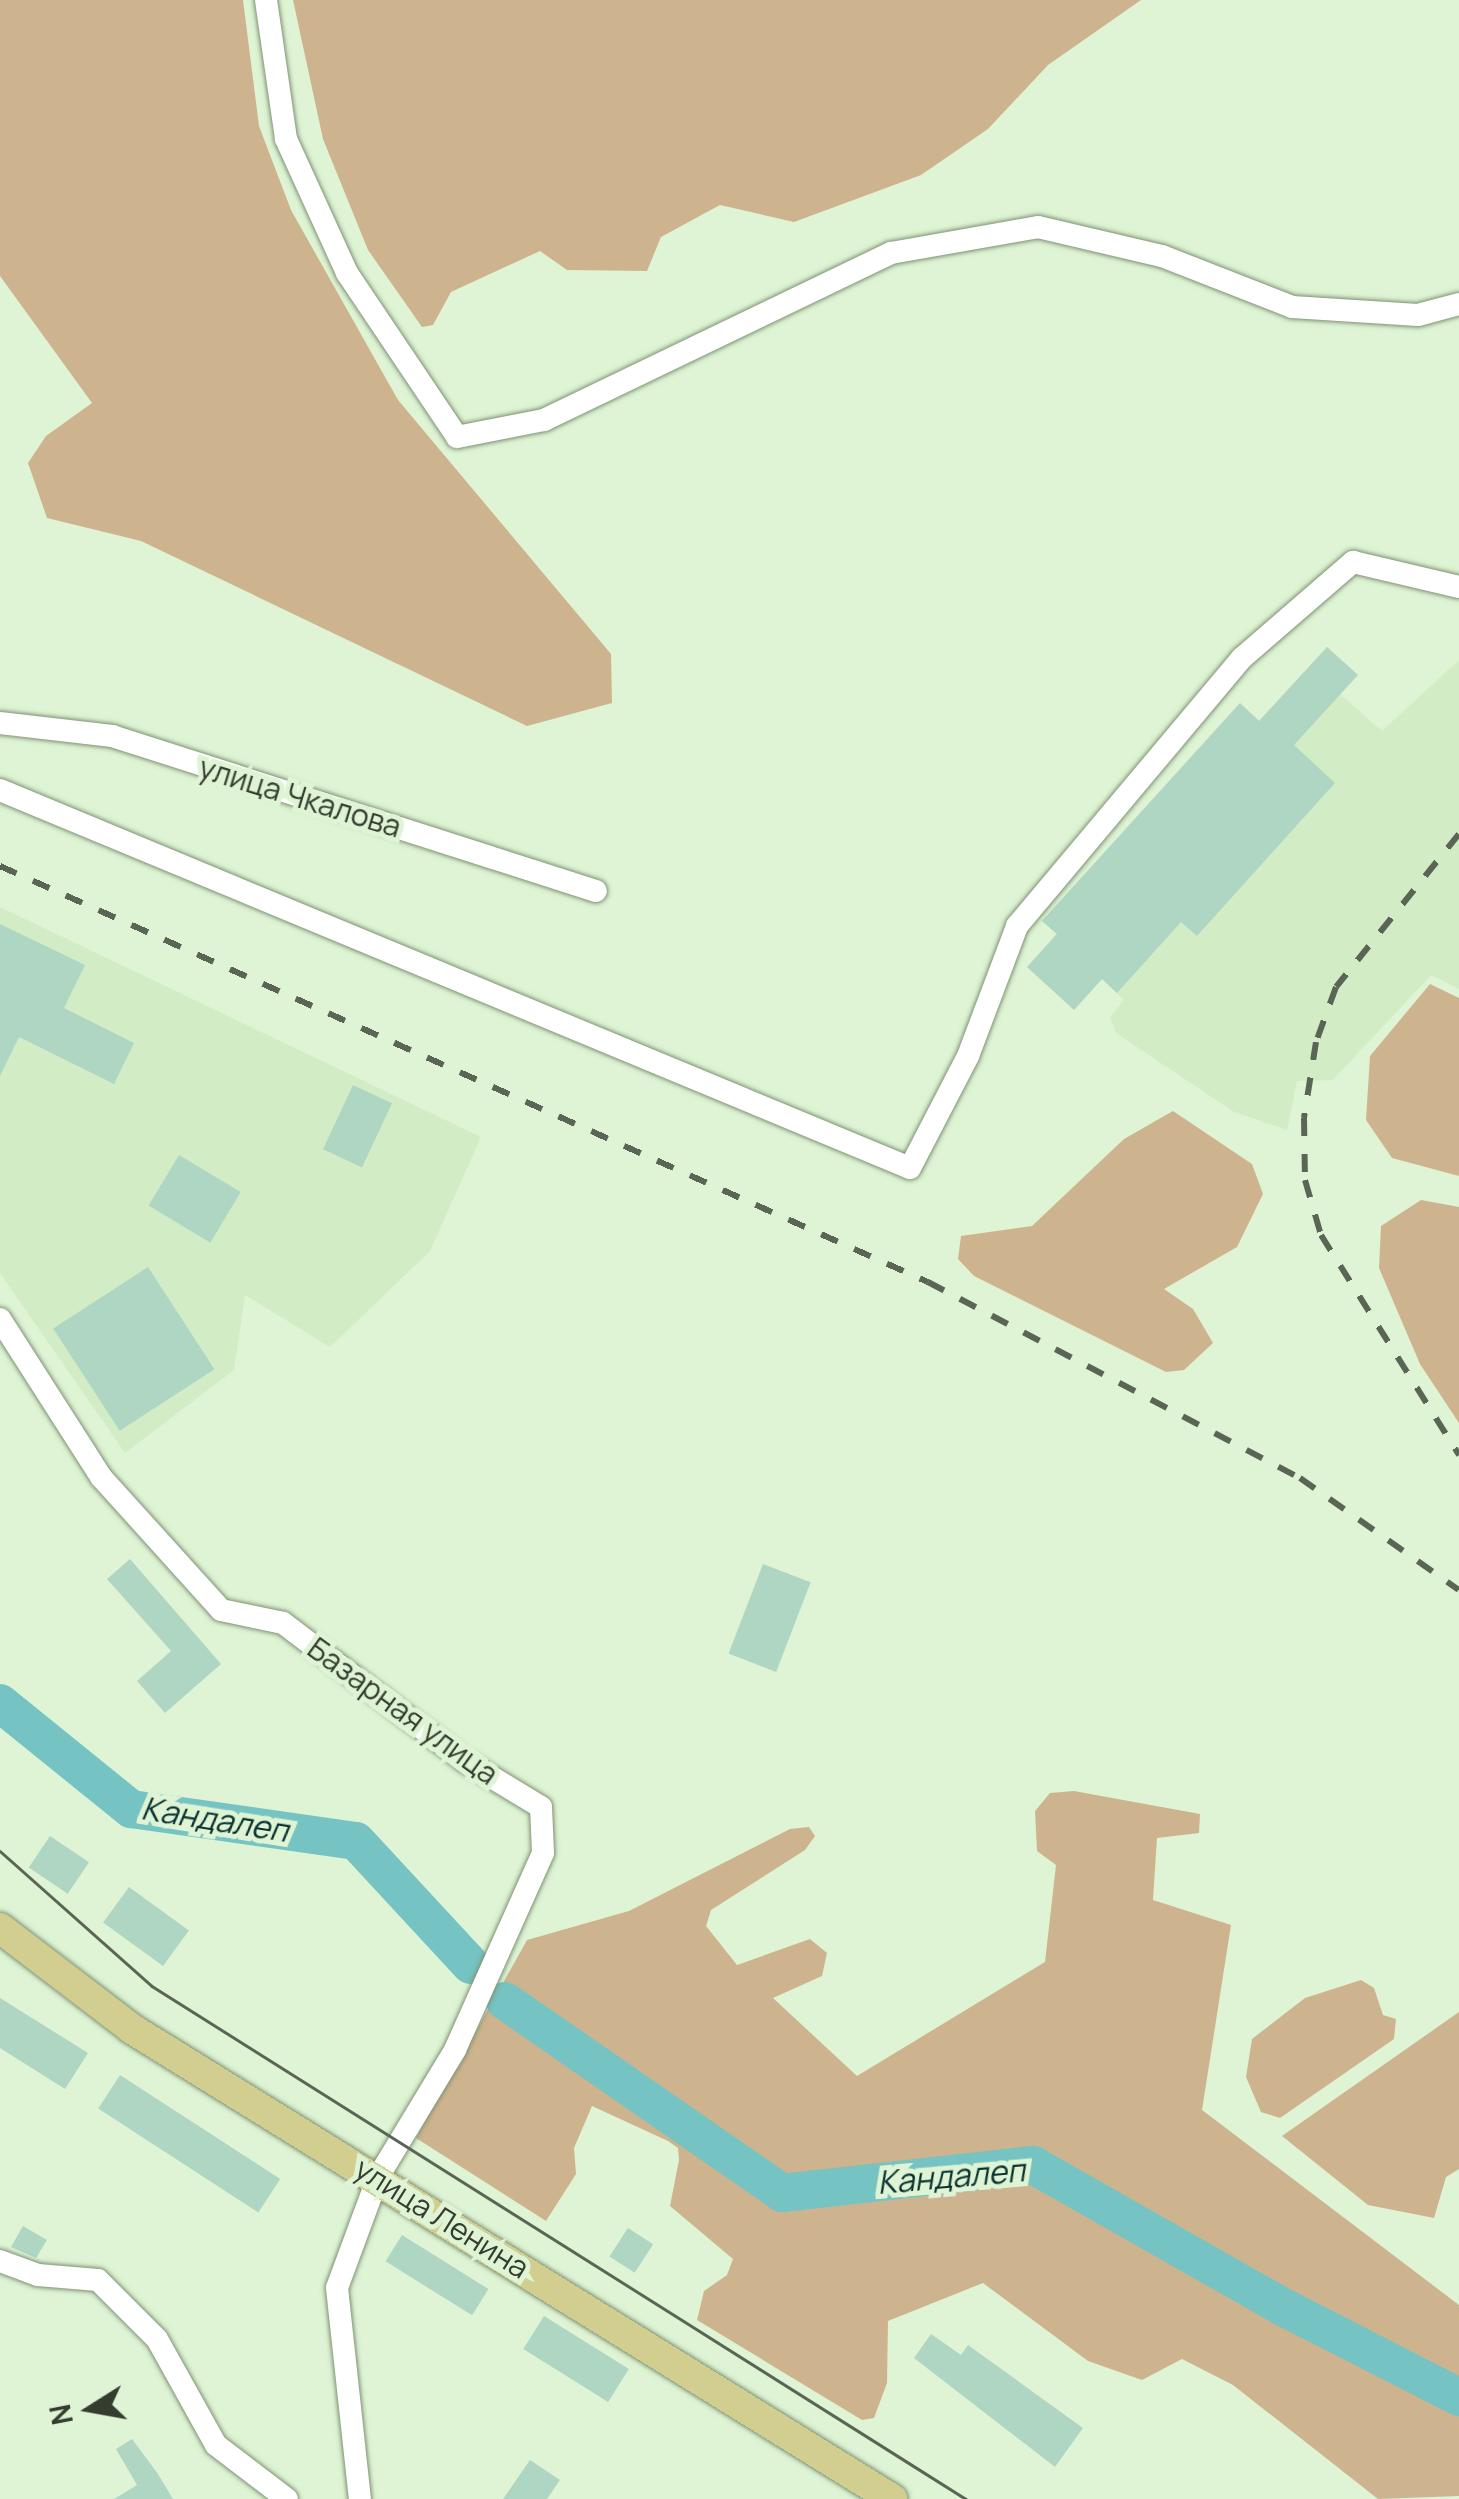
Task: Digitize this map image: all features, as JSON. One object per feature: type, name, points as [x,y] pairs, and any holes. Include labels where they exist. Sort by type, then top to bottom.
[{"type":"main road","name":"улица Ленина","points":[[0,1928],[132,2030],[378,2178],[862,2490],[892,2499]]},
{"type":"street","points":[[266,0],[286,139],[347,274],[457,437],[544,420],[891,253],[1038,227],[1162,256],[1292,308],[1418,315],[1459,304]]},
{"type":"street","points":[[0,790],[910,1168],[968,1056],[1017,926],[1242,658],[1353,562],[1459,588]]},
{"type":"street","name":"улица Чкалова","points":[[0,723],[112,736],[596,891]]},
{"type":"street","name":"Базарная улица","points":[[0,1319],[101,1477],[221,1610],[283,1623],[465,1761],[540,1807],[543,1852],[456,2050],[378,2178]]},
{"type":"street","points":[[360,2499],[338,2288],[378,2178]]},
{"type":"street","points":[[0,2261],[38,2275],[98,2280],[157,2339],[216,2445],[287,2499]]},
{"type":"shaded area","points":[[0,0],[243,0],[259,126],[291,210],[398,400],[611,654],[612,703],[527,726],[141,541],[47,518],[28,463],[46,436],[92,403],[0,276]]},
{"type":"shaded area","points":[[293,0],[1141,0],[1048,65],[988,129],[921,175],[794,222],[720,205],[661,237],[647,271],[567,270],[540,251],[451,292],[433,325],[422,327],[368,250],[323,139]]},
{"type":"shaded area","points":[[1327,647],[1358,675],[1340,694],[1382,731],[1459,660],[1459,989],[1431,975],[1333,1080],[1297,1081],[1287,1130],[1234,1112],[1116,1033],[1110,1017],[1124,1000],[1102,979],[1074,1010],[1027,967],[1056,934],[1042,921],[1240,703],[1260,721]]},
{"type":"shaded area","points":[[0,907],[481,1137],[430,1251],[330,1347],[245,1295],[234,1370],[125,1453],[0,1273]]},
{"type":"shaded area","points":[[1430,984],[1459,998],[1459,1176],[1392,1158],[1366,1120],[1370,1056]]},
{"type":"shaded area","points":[[1173,1111],[1252,1164],[1263,1194],[1237,1247],[1164,1289],[1193,1309],[1213,1343],[1184,1370],[1166,1372],[974,1276],[958,1259],[961,1236],[1032,1226],[1124,1139]]},
{"type":"shaded area","points":[[1421,1200],[1459,1207],[1459,1423],[1420,1364],[1379,1268],[1381,1226]]},
{"type":"shaded area","points":[[1074,1791],[1200,1814],[1199,1833],[1157,1838],[1153,1900],[1231,1925],[1202,2110],[1459,2305],[1459,2496],[1378,2499],[1233,2385],[1182,2359],[1142,2380],[1088,2361],[983,2283],[888,2321],[887,2383],[874,2418],[862,2420],[697,2320],[704,2291],[727,2275],[733,2259],[670,2206],[679,2160],[678,2148],[668,2141],[592,2106],[574,2148],[576,2174],[546,2221],[416,2138],[527,1940],[629,1911],[790,1829],[809,1827],[815,1836],[805,1850],[711,1910],[706,1926],[737,1965],[810,1939],[827,1953],[822,1976],[773,1998],[857,2076],[1045,1962],[1056,1865],[1037,1851],[1035,1811],[1050,1793]]},
{"type":"shaded area","points":[[1361,1980],[1374,1988],[1383,2015],[1396,2019],[1394,2039],[1280,2118],[1261,2112],[1246,2077],[1252,2039],[1305,1998]]},
{"type":"shaded area","points":[[1459,2012],[1459,2169],[1446,2177],[1434,2218],[1368,2205],[1282,2136]]},
{"type":"building","points":[[1327,647],[1358,675],[1294,745],[1335,783],[1197,936],[1181,922],[1117,993],[1102,979],[1074,1010],[1027,967],[1057,934],[1042,921],[1240,703],[1259,721]]},
{"type":"building","points":[[0,924],[85,965],[64,1008],[134,1043],[114,1084],[19,1037],[0,1076]]},
{"type":"building","points":[[353,1085],[392,1103],[362,1168],[323,1149]]},
{"type":"building","points":[[179,1155],[241,1192],[210,1243],[149,1206]]},
{"type":"building","points":[[148,1267],[214,1369],[120,1431],[53,1329]]},
{"type":"building","points":[[130,1559],[221,1664],[165,1713],[137,1681],[171,1651],[107,1579]]},
{"type":"building","points":[[763,1564],[811,1582],[776,1672],[729,1654]]},
{"type":"building","points":[[50,1836],[89,1862],[68,1894],[29,1868]]},
{"type":"building","points":[[129,1887],[189,1930],[163,1966],[103,1923]]},
{"type":"building","points":[[0,1998],[88,2053],[65,2089],[0,2048]]},
{"type":"building","points":[[120,2075],[280,2179],[258,2213],[98,2109]]},
{"type":"building","points":[[23,2226],[47,2240],[36,2258],[11,2247]]},
{"type":"building","points":[[628,2228],[653,2244],[635,2273],[609,2257]]},
{"type":"building","points":[[402,2235],[489,2289],[472,2315],[386,2261]]},
{"type":"building","points":[[544,2316],[629,2369],[608,2402],[523,2349]]},
{"type":"building","points":[[931,2334],[961,2355],[968,2345],[1083,2428],[1055,2467],[914,2358]]},
{"type":"building","points":[[132,2439],[173,2499],[114,2499],[137,2485],[116,2449]]},
{"type":"building","points":[[530,2460],[560,2480],[547,2499],[503,2499]]},
{"type":"waterway","name":"Кандалеп","points":[[0,1703],[131,1809],[356,1841],[471,1965]]},
{"type":"waterway","name":"Кандалеп","points":[[505,2001],[782,2193],[1033,2165],[1283,2307],[1459,2397]]},
{"type":"tram line","points":[[0,1851],[152,1986],[966,2499]]},
{"type":"railway","points":[[1459,834],[1336,987],[1316,1042],[1304,1118],[1305,1180],[1321,1235],[1459,1455]]},
{"type":"railway","points":[[0,866],[928,1282],[1300,1478],[1459,1590]]}]
